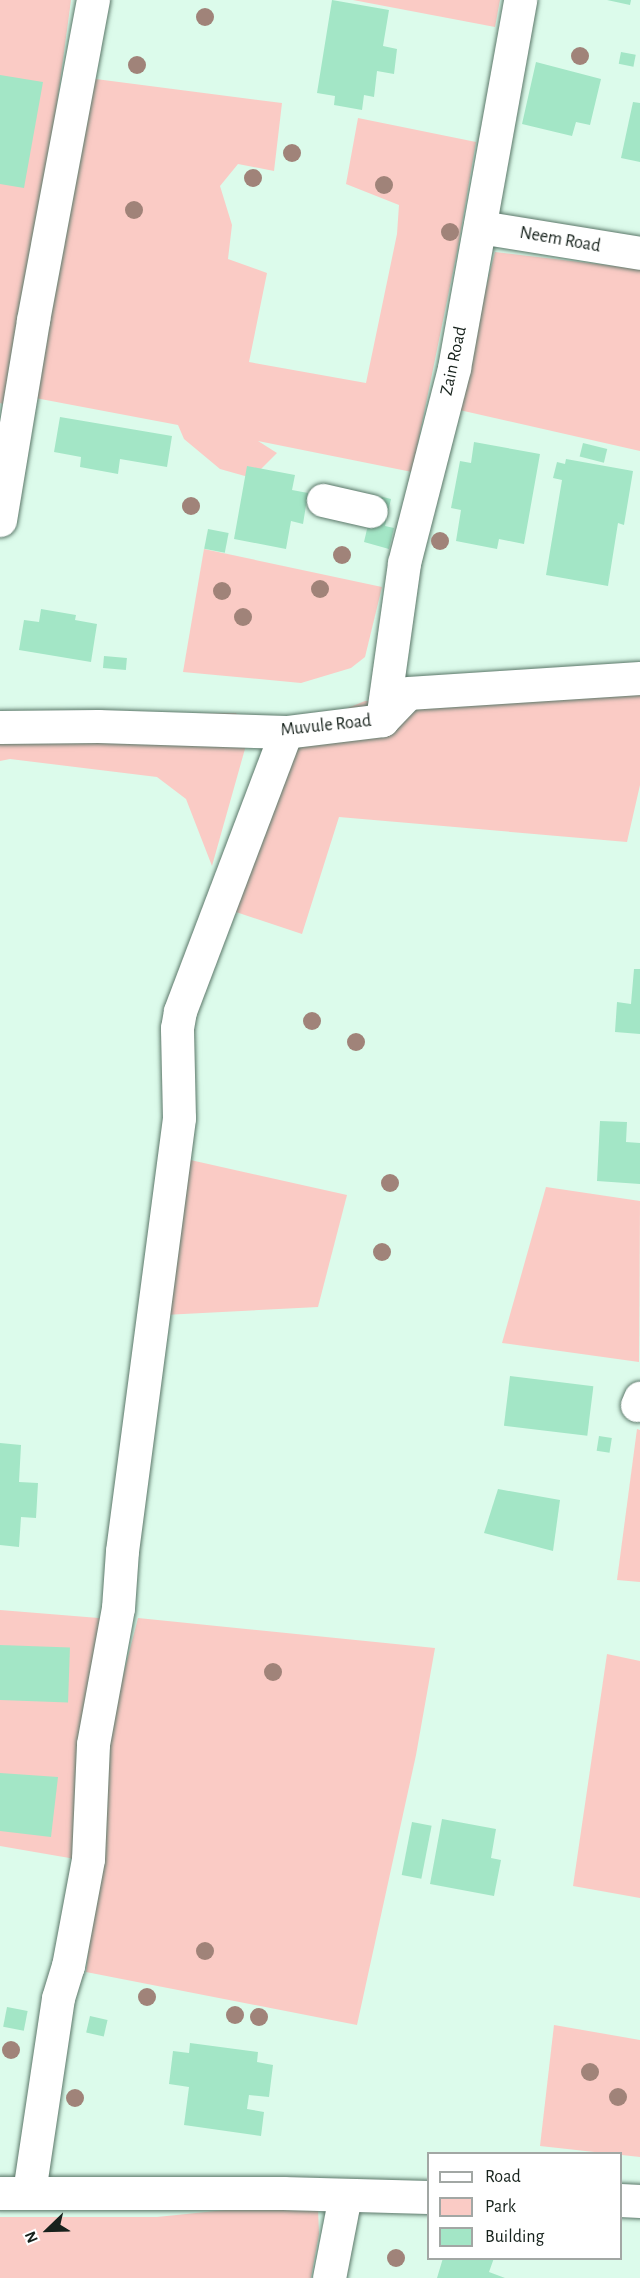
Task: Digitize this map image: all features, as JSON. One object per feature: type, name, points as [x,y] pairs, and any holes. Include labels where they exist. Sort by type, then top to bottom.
[{"type":"street","points":[[0,520],[33,320],[93,0]]},
{"type":"street","name":"Zain Road","points":[[382,720],[404,563],[391,516],[454,368],[520,0]]},
{"type":"street","name":"Neem Road","points":[[480,227],[640,253]]},
{"type":"street","points":[[323,500],[391,516]]},
{"type":"street","name":"Muvule Road","points":[[0,727],[98,726],[286,732],[382,720],[408,693],[640,678]]},
{"type":"street","points":[[286,732],[180,1011],[177,1028],[179,1118],[122,1551],[118,1608],[93,1744],[88,1859],[68,1966],[58,1998],[14,2193],[427,2197]]},
{"type":"street","points":[[329,2278],[345,2196]]},
{"type":"street","points":[[622,2200],[640,2201]]},
{"type":"green space","points":[[0,0],[71,0],[56,112],[7,405],[0,403]]},
{"type":"green space","points":[[353,0],[500,0],[495,27]]},
{"type":"green space","points":[[88,78],[282,103],[274,171],[238,164],[220,186],[232,225],[228,259],[267,273],[249,362],[366,383],[397,234],[399,205],[346,184],[358,118],[476,142],[458,247],[412,472],[258,441],[277,453],[252,478],[220,469],[184,439],[178,425],[30,397]]},
{"type":"green space","points":[[495,252],[640,269],[640,451],[455,409]]},
{"type":"green space","points":[[204,549],[382,587],[365,657],[351,668],[301,683],[183,672]]},
{"type":"green space","points":[[640,689],[640,785],[627,842],[339,817],[302,934],[224,908],[267,757],[318,720],[365,701]]},
{"type":"green space","points":[[236,713],[250,731],[212,866],[186,799],[157,777],[10,759],[0,761],[0,718],[18,715]]},
{"type":"green space","points":[[186,1159],[347,1195],[318,1307],[164,1315]]},
{"type":"green space","points":[[546,1187],[640,1201],[639,1362],[502,1343]]},
{"type":"green space","points":[[637,1429],[640,1430],[640,1582],[617,1580]]},
{"type":"green space","points":[[0,1610],[111,1619],[81,1860],[0,1846]]},
{"type":"green space","points":[[138,1618],[435,1648],[416,1755],[357,2025],[86,1972],[100,1845],[107,1738]]},
{"type":"green space","points":[[607,1654],[640,1661],[640,1898],[573,1886]]},
{"type":"green space","points":[[554,2025],[640,2040],[640,2157],[622,2155],[622,2152],[595,2152],[540,2146]]},
{"type":"green space","points":[[300,2190],[318,2207],[319,2234],[311,2278],[0,2278],[0,2217],[157,2217],[225,2210]]},
{"type":"building","points":[[332,0],[389,10],[383,46],[397,49],[394,74],[377,71],[374,97],[364,95],[362,110],[334,105],[335,96],[317,93]]},
{"type":"building","points":[[607,0],[631,0],[630,5]]},
{"type":"building","points":[[621,52],[636,55],[633,67],[619,64]]},
{"type":"building","points":[[536,62],[601,79],[590,125],[576,122],[572,136],[522,124]]},
{"type":"building","points":[[0,75],[43,82],[24,188],[0,184]]},
{"type":"building","points":[[633,102],[640,103],[640,162],[621,158]]},
{"type":"building","points":[[60,417],[172,436],[167,467],[120,459],[118,474],[80,467],[81,457],[54,452]]},
{"type":"building","points":[[474,442],[540,454],[524,544],[499,539],[497,549],[456,541],[461,510],[451,508],[460,461],[471,463]]},
{"type":"building","points":[[583,443],[607,449],[604,463],[580,457]]},
{"type":"building","points":[[566,459],[633,471],[624,525],[618,523],[608,586],[546,575],[562,480],[553,478],[557,462],[565,464]]},
{"type":"building","points":[[247,466],[295,475],[292,490],[308,493],[303,524],[291,521],[286,549],[234,539]]},
{"type":"building","points":[[375,495],[391,499],[385,526],[394,528],[389,549],[364,542]]},
{"type":"building","points":[[208,529],[229,533],[225,553],[204,549]]},
{"type":"building","points":[[41,609],[76,615],[75,620],[97,624],[91,662],[19,650],[24,620],[39,622]]},
{"type":"building","points":[[104,656],[127,658],[126,670],[103,668]]},
{"type":"building","points":[[634,969],[640,969],[640,1034],[615,1032],[617,1002],[631,1004]]},
{"type":"building","points":[[600,1121],[627,1122],[626,1142],[640,1143],[640,1184],[597,1181]]},
{"type":"building","points":[[510,1376],[593,1386],[587,1436],[504,1426]]},
{"type":"building","points":[[599,1436],[612,1438],[609,1453],[597,1451]]},
{"type":"building","points":[[0,1443],[21,1445],[19,1482],[38,1483],[36,1518],[21,1517],[19,1547],[0,1545]]},
{"type":"building","points":[[498,1489],[560,1500],[553,1551],[484,1533]]},
{"type":"building","points":[[0,1645],[70,1647],[68,1702],[0,1700]]},
{"type":"building","points":[[0,1773],[58,1777],[51,1837],[0,1831]]},
{"type":"building","points":[[442,1819],[496,1829],[491,1858],[501,1860],[494,1896],[430,1884]]},
{"type":"building","points":[[412,1822],[432,1826],[421,1879],[402,1875]]},
{"type":"building","points":[[7,2007],[28,2011],[24,2031],[3,2027]]},
{"type":"building","points":[[90,2016],[108,2020],[104,2037],[86,2033]]},
{"type":"building","points":[[190,2043],[258,2052],[257,2062],[273,2065],[269,2097],[249,2095],[247,2109],[264,2112],[261,2136],[184,2125],[189,2087],[169,2084],[173,2051],[189,2053]]},
{"type":"building","points":[[442,2260],[493,2260],[489,2272],[505,2278],[437,2278]]}]
